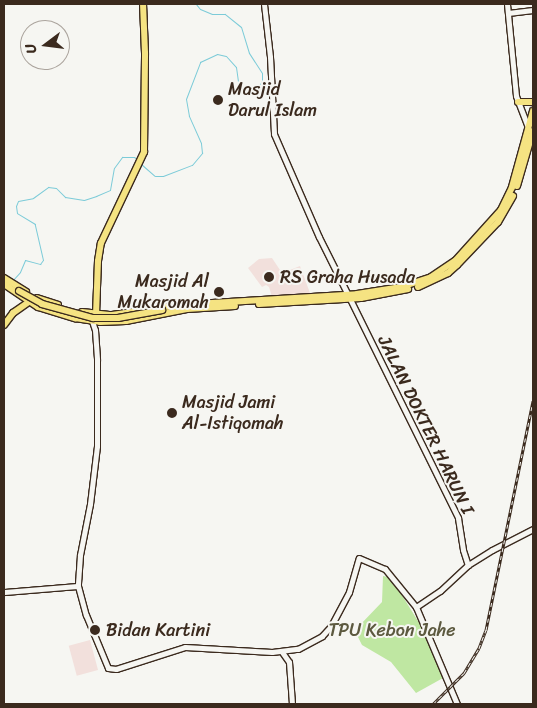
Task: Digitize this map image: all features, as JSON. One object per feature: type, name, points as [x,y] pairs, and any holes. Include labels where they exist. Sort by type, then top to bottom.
[{"type":"main road","points":[[96,314],[98,261],[101,243],[139,166],[145,145],[143,4]]},
{"type":"main road","points":[[518,102],[533,102]]},
{"type":"main road","points":[[11,286],[30,302],[69,312],[92,321],[167,310],[349,297],[424,285],[448,273],[498,222],[510,205],[516,190],[531,131],[533,114]]},
{"type":"main road","points":[[11,286],[42,304],[93,318],[118,318],[167,310]]},
{"type":"main road","points":[[11,286],[62,310]]},
{"type":"main road","points":[[5,323],[30,302]]},
{"type":"main road","points":[[69,312],[96,314],[106,320]]},
{"type":"street","name":"JALAN DOKTER HARUN I","points":[[264,4],[270,57],[274,134],[319,237],[458,518],[462,550],[468,565]]},
{"type":"street","points":[[507,4],[513,74],[518,102],[531,131]]},
{"type":"street","points":[[508,13],[533,10]]},
{"type":"street","points":[[522,114],[527,118],[533,114]]},
{"type":"street","points":[[95,330],[106,320]]},
{"type":"street","points":[[92,321],[95,330],[97,446],[91,496],[80,556],[78,586],[87,619],[106,666],[111,669],[185,647],[282,652],[293,651],[310,644],[331,626],[349,592],[359,558],[384,568],[416,607],[457,704]]},
{"type":"street","points":[[416,607],[440,591],[468,565],[533,529]]},
{"type":"street","points":[[4,592],[78,586]]},
{"type":"street","points":[[293,651],[293,704]]},
{"type":"street","points":[[282,652],[289,662],[293,704]]},
{"type":"shaded area","name":"RS Graha Husada","points":[[272,258],[286,279],[290,270],[300,266],[310,293],[272,297],[269,287],[266,285],[262,287],[248,268],[259,259]]},
{"type":"shaded area","points":[[90,640],[98,670],[77,676],[69,646]]},
{"type":"green space","name":"TPU Kebon Jahe","points":[[383,576],[388,577],[400,592],[426,634],[443,678],[416,693],[391,662],[362,645],[357,635],[359,626],[382,602]]},
{"type":"waterway","points":[[141,164],[155,176],[163,176],[192,165],[202,153],[201,143],[189,116],[186,99],[200,62],[217,54],[226,56],[236,67],[238,81],[246,90],[259,86],[262,81],[262,73],[249,53],[241,27],[225,14],[212,14],[200,9],[196,4]]},
{"type":"waterway","points":[[12,281],[20,272],[25,260],[40,264],[43,260],[35,224],[17,213],[16,206],[18,201],[33,198],[48,187],[56,188],[65,197],[84,200],[96,196],[110,190],[114,168],[122,157],[134,157],[137,159]]},
{"type":"railway","points":[[433,704],[464,673],[479,648],[486,630],[533,401]]},
{"type":"place","name":"Masjid Darul Islam","points":[[218,100]]},
{"type":"place","name":"RS Graha Husada","points":[[269,277]]},
{"type":"place","name":"Masjid Al Mukaromah","points":[[219,292]]},
{"type":"place","name":"Masjid Jami Al-Istiqomah","points":[[172,413]]},
{"type":"place","name":"Bidan Kartini","points":[[95,630]]}]
